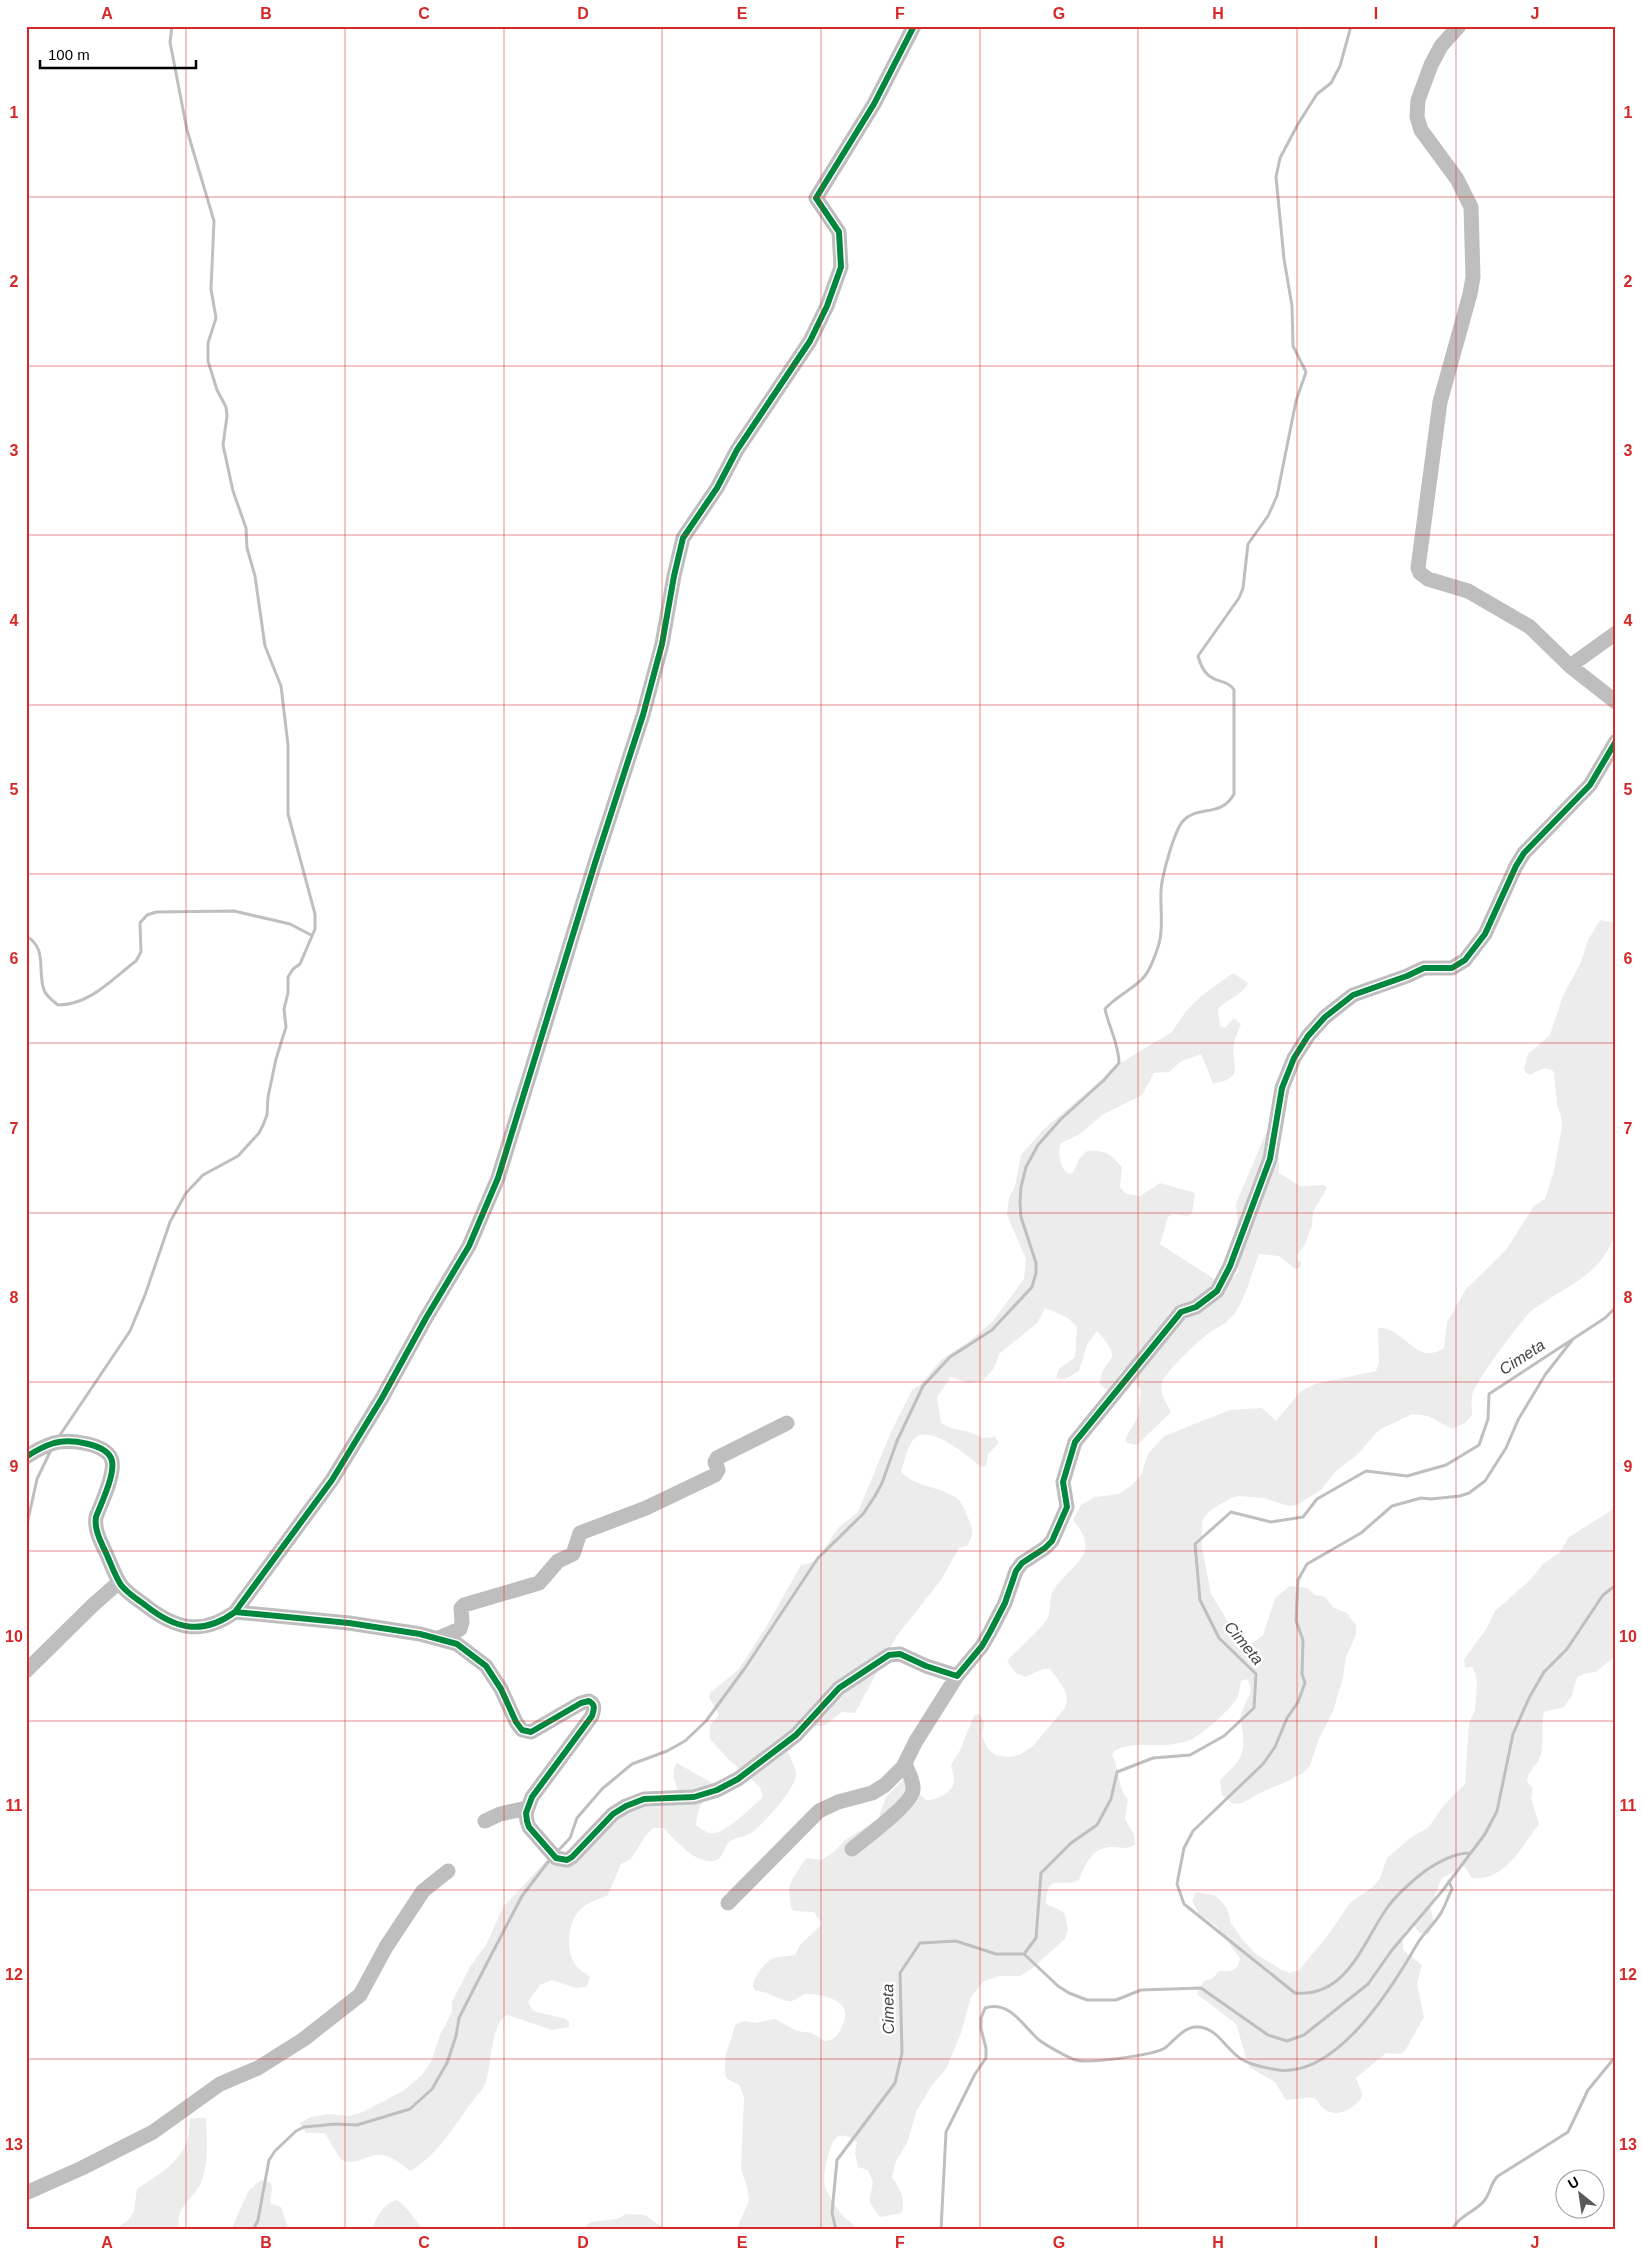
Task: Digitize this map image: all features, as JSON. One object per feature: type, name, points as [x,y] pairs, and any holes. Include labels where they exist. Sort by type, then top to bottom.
[{"type":"street","points":[[26,1457],[41,1448],[63,1442],[96,1446],[109,1455],[112,1466],[95,1523],[99,1538],[119,1582],[128,1592],[155,1613],[180,1626],[204,1627],[216,1623],[235,1612],[332,1480],[382,1398],[426,1318],[455,1271],[481,1220],[498,1178],[595,863],[643,715],[662,644],[683,538],[717,488],[737,450],[810,341],[827,306],[841,267],[839,232],[816,198],[874,104],[914,26]]},
{"type":"street","points":[[1458,26],[1431,64],[1418,100],[1417,112],[1422,130],[1457,179],[1471,207],[1473,277],[1440,402],[1418,568],[1423,576],[1428,579],[1468,592],[1525,623],[1570,666],[1616,702]]},
{"type":"street","points":[[1570,666],[1616,633]]},
{"type":"street","points":[[728,1903],[819,1811],[838,1802],[872,1793],[885,1785],[905,1764],[916,1741],[957,1676],[982,1646],[1005,1603],[1016,1571],[1022,1563],[1045,1548],[1052,1541],[1067,1507],[1063,1482],[1074,1442],[1181,1312],[1196,1306],[1217,1291],[1230,1266],[1270,1159],[1282,1088],[1294,1058],[1308,1036],[1325,1017],[1353,995],[1424,968],[1452,968],[1465,960],[1485,934],[1516,866],[1524,853],[1590,785],[1616,741]]},
{"type":"street","points":[[439,1638],[460,1629],[462,1622],[461,1608],[464,1605],[539,1583],[558,1561],[572,1554],[580,1533],[646,1508],[715,1475],[718,1470],[715,1462],[717,1458],[788,1423]]},
{"type":"street","points":[[26,1671],[119,1582]]},
{"type":"street","points":[[235,1612],[349,1623],[439,1638],[457,1644],[486,1666],[501,1689],[516,1722],[522,1730],[531,1732],[581,1703],[589,1701],[593,1703],[592,1716],[532,1797],[527,1808],[526,1817],[529,1827],[556,1858],[567,1860],[613,1814],[626,1806],[644,1799],[694,1797],[717,1790],[738,1779],[796,1735],[839,1688],[889,1655],[900,1654],[926,1666],[957,1676]]},
{"type":"street","points":[[852,1849],[898,1811],[910,1798],[913,1790],[905,1764]]},
{"type":"street","points":[[485,1821],[500,1814],[527,1808]]},
{"type":"street","points":[[26,2193],[82,2168],[153,2132],[220,2084],[258,2068],[304,2039],[360,1995],[386,1947],[423,1892],[448,1871]]},
{"type":"shaded area","points":[[1600,920],[1616,923],[1616,1232],[1610,1247],[1593,1269],[1582,1278],[1528,1314],[1481,1378],[1472,1398],[1472,1415],[1465,1423],[1452,1429],[1428,1416],[1412,1414],[1379,1430],[1357,1455],[1337,1470],[1321,1490],[1297,1505],[1289,1506],[1264,1498],[1238,1496],[1229,1499],[1208,1512],[1202,1521],[1202,1548],[1211,1594],[1240,1641],[1251,1644],[1263,1635],[1275,1598],[1290,1586],[1308,1588],[1315,1595],[1325,1597],[1334,1608],[1347,1613],[1356,1625],[1356,1635],[1346,1657],[1343,1678],[1333,1711],[1318,1741],[1310,1766],[1303,1773],[1242,1803],[1233,1804],[1222,1795],[1220,1780],[1239,1760],[1243,1749],[1241,1717],[1250,1693],[1247,1679],[1241,1681],[1238,1696],[1230,1708],[1196,1737],[1182,1743],[1133,1745],[1114,1751],[1112,1755],[1120,1784],[1128,1800],[1125,1819],[1134,1835],[1135,1845],[1126,1848],[1111,1847],[1099,1850],[1090,1858],[1079,1880],[1052,1884],[1047,1894],[1046,1904],[1062,1911],[1065,1915],[1068,1929],[1065,1939],[1030,1970],[1020,1976],[999,1976],[984,1981],[971,1997],[961,2033],[946,2069],[932,2085],[917,2110],[907,2143],[896,2161],[892,2177],[903,2199],[901,2213],[882,2217],[878,2215],[869,2201],[873,2183],[868,2170],[858,2167],[855,2153],[857,2142],[848,2137],[839,2136],[835,2139],[829,2151],[825,2168],[825,2187],[839,2211],[858,2230],[736,2230],[749,2201],[741,2168],[744,2097],[739,2085],[726,2078],[725,2070],[727,2052],[736,2024],[745,2021],[755,2023],[775,2019],[797,2031],[812,2033],[825,2041],[837,2036],[845,2016],[845,2010],[841,2005],[829,1998],[807,1994],[789,2001],[765,1992],[756,1991],[753,1987],[757,1975],[763,1966],[774,1958],[795,1955],[800,1945],[822,1924],[814,1912],[794,1911],[791,1908],[789,1888],[806,1858],[821,1860],[834,1852],[844,1841],[878,1819],[886,1797],[904,1779],[926,1800],[939,1797],[948,1792],[954,1781],[951,1765],[960,1750],[974,1716],[979,1714],[984,1722],[982,1736],[988,1749],[995,1755],[1009,1757],[1019,1755],[1033,1746],[1064,1709],[1067,1698],[1066,1693],[1050,1669],[1043,1669],[1025,1677],[1016,1673],[1007,1661],[1047,1619],[1052,1593],[1080,1560],[1084,1552],[1085,1543],[1082,1533],[1073,1520],[1081,1505],[1095,1497],[1119,1494],[1132,1485],[1141,1475],[1148,1454],[1164,1436],[1230,1410],[1262,1408],[1276,1421],[1301,1391],[1315,1384],[1376,1371],[1379,1363],[1378,1328],[1388,1329],[1396,1333],[1418,1350],[1425,1353],[1434,1353],[1444,1348],[1447,1322],[1466,1289],[1506,1250],[1534,1206],[1545,1199],[1554,1171],[1562,1126],[1557,1105],[1554,1072],[1545,1069],[1530,1075],[1524,1069],[1528,1054],[1550,1035],[1563,996],[1581,962],[1588,940]]},
{"type":"shaded area","points":[[1233,973],[1248,983],[1239,994],[1218,1009],[1220,1026],[1225,1028],[1234,1018],[1241,1024],[1234,1042],[1234,1074],[1224,1081],[1213,1083],[1201,1054],[1180,1062],[1169,1072],[1154,1073],[1142,1095],[1102,1115],[1080,1134],[1061,1143],[1059,1151],[1060,1160],[1063,1169],[1069,1174],[1073,1173],[1079,1159],[1087,1151],[1099,1151],[1107,1153],[1122,1167],[1120,1187],[1126,1194],[1140,1196],[1160,1183],[1195,1193],[1192,1213],[1188,1216],[1173,1214],[1168,1217],[1160,1244],[1225,1286],[1239,1271],[1233,1250],[1238,1234],[1236,1204],[1266,1133],[1278,1141],[1279,1173],[1300,1186],[1324,1185],[1327,1188],[1313,1212],[1312,1226],[1304,1246],[1297,1255],[1297,1260],[1301,1262],[1300,1267],[1295,1269],[1279,1256],[1259,1254],[1246,1292],[1232,1317],[1198,1342],[1164,1378],[1161,1387],[1171,1412],[1137,1445],[1127,1443],[1125,1439],[1138,1417],[1141,1390],[1132,1377],[1122,1370],[1110,1389],[1106,1389],[1100,1384],[1102,1374],[1112,1355],[1106,1342],[1097,1331],[1087,1345],[1079,1371],[1065,1379],[1058,1379],[1056,1377],[1059,1369],[1075,1357],[1077,1327],[1068,1318],[1045,1308],[1037,1323],[999,1354],[994,1368],[984,1380],[969,1383],[951,1377],[937,1397],[941,1423],[950,1428],[970,1432],[983,1438],[995,1437],[999,1443],[988,1454],[986,1466],[981,1467],[949,1443],[929,1435],[920,1435],[909,1446],[901,1472],[913,1481],[948,1493],[960,1501],[971,1524],[971,1539],[967,1546],[959,1548],[941,1580],[896,1637],[855,1713],[842,1712],[824,1726],[810,1726],[803,1738],[788,1751],[796,1773],[795,1779],[779,1805],[751,1833],[729,1842],[721,1856],[712,1861],[698,1858],[691,1854],[663,1828],[653,1828],[646,1835],[631,1859],[621,1864],[608,1895],[586,1905],[575,1916],[570,1932],[570,1949],[576,1966],[590,1977],[586,1987],[576,1988],[552,1980],[540,1985],[528,2002],[533,2011],[566,2019],[569,2022],[569,2027],[552,2030],[508,2015],[502,2019],[495,2034],[484,2087],[444,2141],[419,2165],[410,2171],[393,2159],[382,2155],[350,2162],[345,2161],[340,2159],[325,2133],[306,2133],[300,2123],[311,2117],[329,2114],[349,2116],[363,2112],[403,2091],[422,2075],[431,2062],[440,2035],[452,2012],[452,2002],[471,1965],[486,1945],[503,1907],[546,1861],[561,1863],[568,1858],[589,1828],[678,1791],[673,1773],[677,1763],[717,1786],[702,1803],[697,1818],[696,1825],[709,1833],[715,1833],[729,1826],[761,1799],[763,1796],[760,1787],[728,1759],[710,1739],[710,1725],[719,1715],[709,1697],[711,1692],[738,1670],[766,1627],[801,1565],[810,1563],[818,1558],[838,1528],[858,1512],[891,1432],[912,1390],[920,1385],[942,1359],[971,1340],[993,1321],[1024,1279],[1026,1259],[1007,1215],[1009,1198],[1015,1186],[1021,1155],[1043,1130],[1122,1062],[1172,1032],[1186,1011],[1200,997]]},
{"type":"shaded area","points":[[1616,1487],[1616,1655],[1596,1672],[1586,1673],[1577,1677],[1572,1695],[1564,1707],[1544,1712],[1541,1755],[1529,1774],[1527,1782],[1533,1788],[1531,1798],[1539,1824],[1512,1861],[1494,1874],[1484,1878],[1472,1878],[1464,1866],[1442,1878],[1430,1907],[1434,1922],[1429,1934],[1419,1933],[1414,1925],[1405,1932],[1403,1950],[1422,1965],[1417,1984],[1424,2017],[1405,2051],[1400,2054],[1386,2053],[1356,2078],[1362,2097],[1345,2111],[1332,2113],[1313,2098],[1286,2100],[1275,2082],[1249,2067],[1236,2024],[1197,1994],[1204,1981],[1213,1978],[1219,1971],[1233,1970],[1238,1966],[1240,1958],[1216,1926],[1199,1914],[1192,1901],[1196,1892],[1214,1895],[1221,1901],[1227,1908],[1231,1923],[1256,1954],[1290,1973],[1299,1970],[1328,1935],[1350,1903],[1374,1886],[1380,1878],[1387,1858],[1410,1838],[1428,1828],[1444,1805],[1465,1784],[1469,1723],[1475,1710],[1477,1685],[1472,1667],[1465,1668],[1464,1659],[1487,1628],[1495,1611],[1531,1579],[1543,1564],[1559,1553],[1569,1537],[1612,1510]]},
{"type":"shaded area","points":[[190,2118],[206,2118],[207,2157],[199,2187],[182,2208],[179,2230],[115,2230],[128,2220],[134,2211],[137,2189],[166,2169],[184,2149],[188,2138]]},
{"type":"shaded area","points":[[261,2180],[271,2183],[270,2203],[281,2207],[289,2230],[231,2230],[249,2190]]},
{"type":"shaded area","points":[[397,2200],[405,2206],[424,2230],[372,2230],[384,2207]]},
{"type":"shaded area","points":[[626,2214],[645,2215],[666,2230],[582,2230],[590,2222],[617,2219]]},
{"type":"waterway","points":[[58,1438],[130,1331],[145,1295],[170,1222],[186,1193],[203,1175],[238,1156],[259,1133],[267,1115],[268,1097],[276,1059],[286,1027],[284,1009],[288,993],[288,977],[293,969],[300,964],[315,929],[315,914],[288,814],[288,745],[281,686],[265,646],[255,576],[247,548],[246,528],[233,491],[223,445],[227,416],[226,407],[217,390],[208,361],[208,343],[216,318],[211,289],[214,221],[187,130],[170,42],[172,26]]},
{"type":"waterway","points":[[557,1852],[570,1838],[577,1818],[602,1789],[632,1764],[667,1751],[685,1741],[706,1721],[745,1668],[818,1558],[863,1514],[875,1496],[882,1483],[897,1441],[923,1386],[950,1357],[992,1330],[1032,1287],[1036,1273],[1036,1263],[1021,1217],[1020,1203],[1021,1187],[1026,1167],[1038,1145],[1061,1119],[1103,1081],[1119,1063],[1119,1056],[1105,1009],[1143,978],[1154,959],[1161,933],[1162,883],[1169,854],[1180,826],[1183,821],[1195,813],[1223,806],[1234,794],[1234,690],[1226,683],[1216,680],[1206,673],[1198,656],[1239,598],[1243,588],[1248,544],[1268,516],[1277,496],[1296,401],[1306,372],[1293,346],[1292,306],[1284,259],[1276,177],[1280,158],[1298,124],[1317,94],[1331,83],[1340,66],[1351,26]]},
{"type":"waterway","points":[[26,936],[33,941],[40,953],[42,983],[45,992],[58,1005],[70,1004],[90,996],[136,961],[141,952],[140,923],[147,915],[156,912],[234,911],[290,924],[311,935]]},
{"type":"waterway","name":"Cimeta","points":[[836,2230],[832,2213],[837,2160],[895,2083],[902,2053],[900,1973],[920,1943],[956,1941],[996,1954],[1024,1954],[1036,1938],[1041,1873],[1071,1843],[1097,1825],[1111,1799],[1117,1772],[1153,1758],[1190,1755],[1224,1736],[1254,1708],[1256,1674],[1219,1638],[1200,1600],[1195,1544],[1231,1512],[1271,1522],[1303,1517],[1317,1499],[1366,1471],[1407,1476],[1446,1465],[1479,1445],[1488,1419],[1489,1394],[1605,1318],[1616,1307]]},
{"type":"waterway","points":[[1470,1853],[1452,1856],[1441,1861],[1409,1884],[1387,1908],[1352,1965],[1328,1987],[1313,1992],[1295,1993],[1184,1904],[1177,1884],[1184,1848],[1193,1831],[1263,1764],[1275,1747],[1287,1718],[1298,1702],[1305,1683],[1302,1674],[1303,1640],[1296,1621],[1298,1580],[1307,1564],[1361,1533],[1392,1506],[1421,1498],[1431,1499],[1460,1496],[1469,1493],[1485,1481],[1506,1448],[1518,1420],[1545,1375],[1573,1339]]},
{"type":"waterway","points":[[26,1529],[37,1479],[51,1450]]},
{"type":"waterway","points":[[1024,1954],[1058,1986],[1069,1993],[1087,2000],[1116,2000],[1141,1990],[1201,1988],[1268,2035],[1287,2041],[1304,2035],[1368,1984],[1392,1950],[1443,1890],[1485,1834],[1497,1811],[1513,1734],[1529,1698],[1544,1672],[1567,1649],[1603,1595],[1616,1585]]},
{"type":"waterway","points":[[253,2230],[258,2220],[269,2160],[275,2151],[296,2131],[304,2127],[336,2124],[357,2125],[410,2109],[432,2089],[447,2063],[456,2036],[459,2018],[486,1965],[522,1896],[551,1858]]},
{"type":"waterway","points":[[941,2230],[946,2132],[975,2074],[986,2058],[986,2048],[981,2029],[981,2018],[985,2008],[994,2007],[1009,2011],[1039,2040],[1076,2060],[1107,2060],[1159,2051],[1183,2032],[1191,2028],[1203,2027],[1215,2034],[1243,2060],[1257,2066],[1272,2069],[1295,2070],[1317,2062],[1338,2048],[1357,2030],[1375,2008],[1425,1933],[1441,1913],[1452,1889],[1449,1881]]},
{"type":"waterway","points":[[1452,2230],[1458,2221],[1484,2201],[1498,2176],[1568,2132],[1588,2090],[1616,2056]]},
{"type":"cycle path","points":[[26,1457],[50,1444],[61,1442],[78,1442],[96,1446],[109,1455],[112,1461],[111,1474],[96,1517],[96,1527],[98,1536],[115,1574],[126,1591],[167,1620],[178,1624],[200,1627],[223,1620],[235,1612],[332,1480],[382,1398],[426,1318],[469,1246],[498,1178],[595,863],[643,715],[662,644],[683,538],[717,488],[737,450],[810,341],[827,306],[841,267],[839,232],[816,198],[874,104],[914,26]]},
{"type":"cycle path","points":[[235,1612],[349,1623],[420,1634],[457,1644],[486,1666],[501,1689],[516,1722],[522,1730],[531,1732],[581,1703],[589,1701],[594,1707],[592,1716],[532,1797],[526,1813],[529,1827],[556,1858],[567,1860],[613,1814],[626,1806],[644,1799],[694,1797],[717,1790],[738,1779],[796,1735],[839,1688],[889,1655],[900,1654],[926,1666],[957,1676],[982,1646],[990,1632],[1005,1603],[1016,1571],[1022,1563],[1045,1548],[1052,1541],[1067,1507],[1063,1482],[1075,1442],[1181,1312],[1196,1307],[1217,1291],[1230,1266],[1270,1159],[1282,1088],[1294,1058],[1308,1036],[1325,1017],[1353,995],[1424,968],[1452,968],[1465,960],[1485,934],[1516,866],[1524,853],[1590,785],[1616,741]]}]
